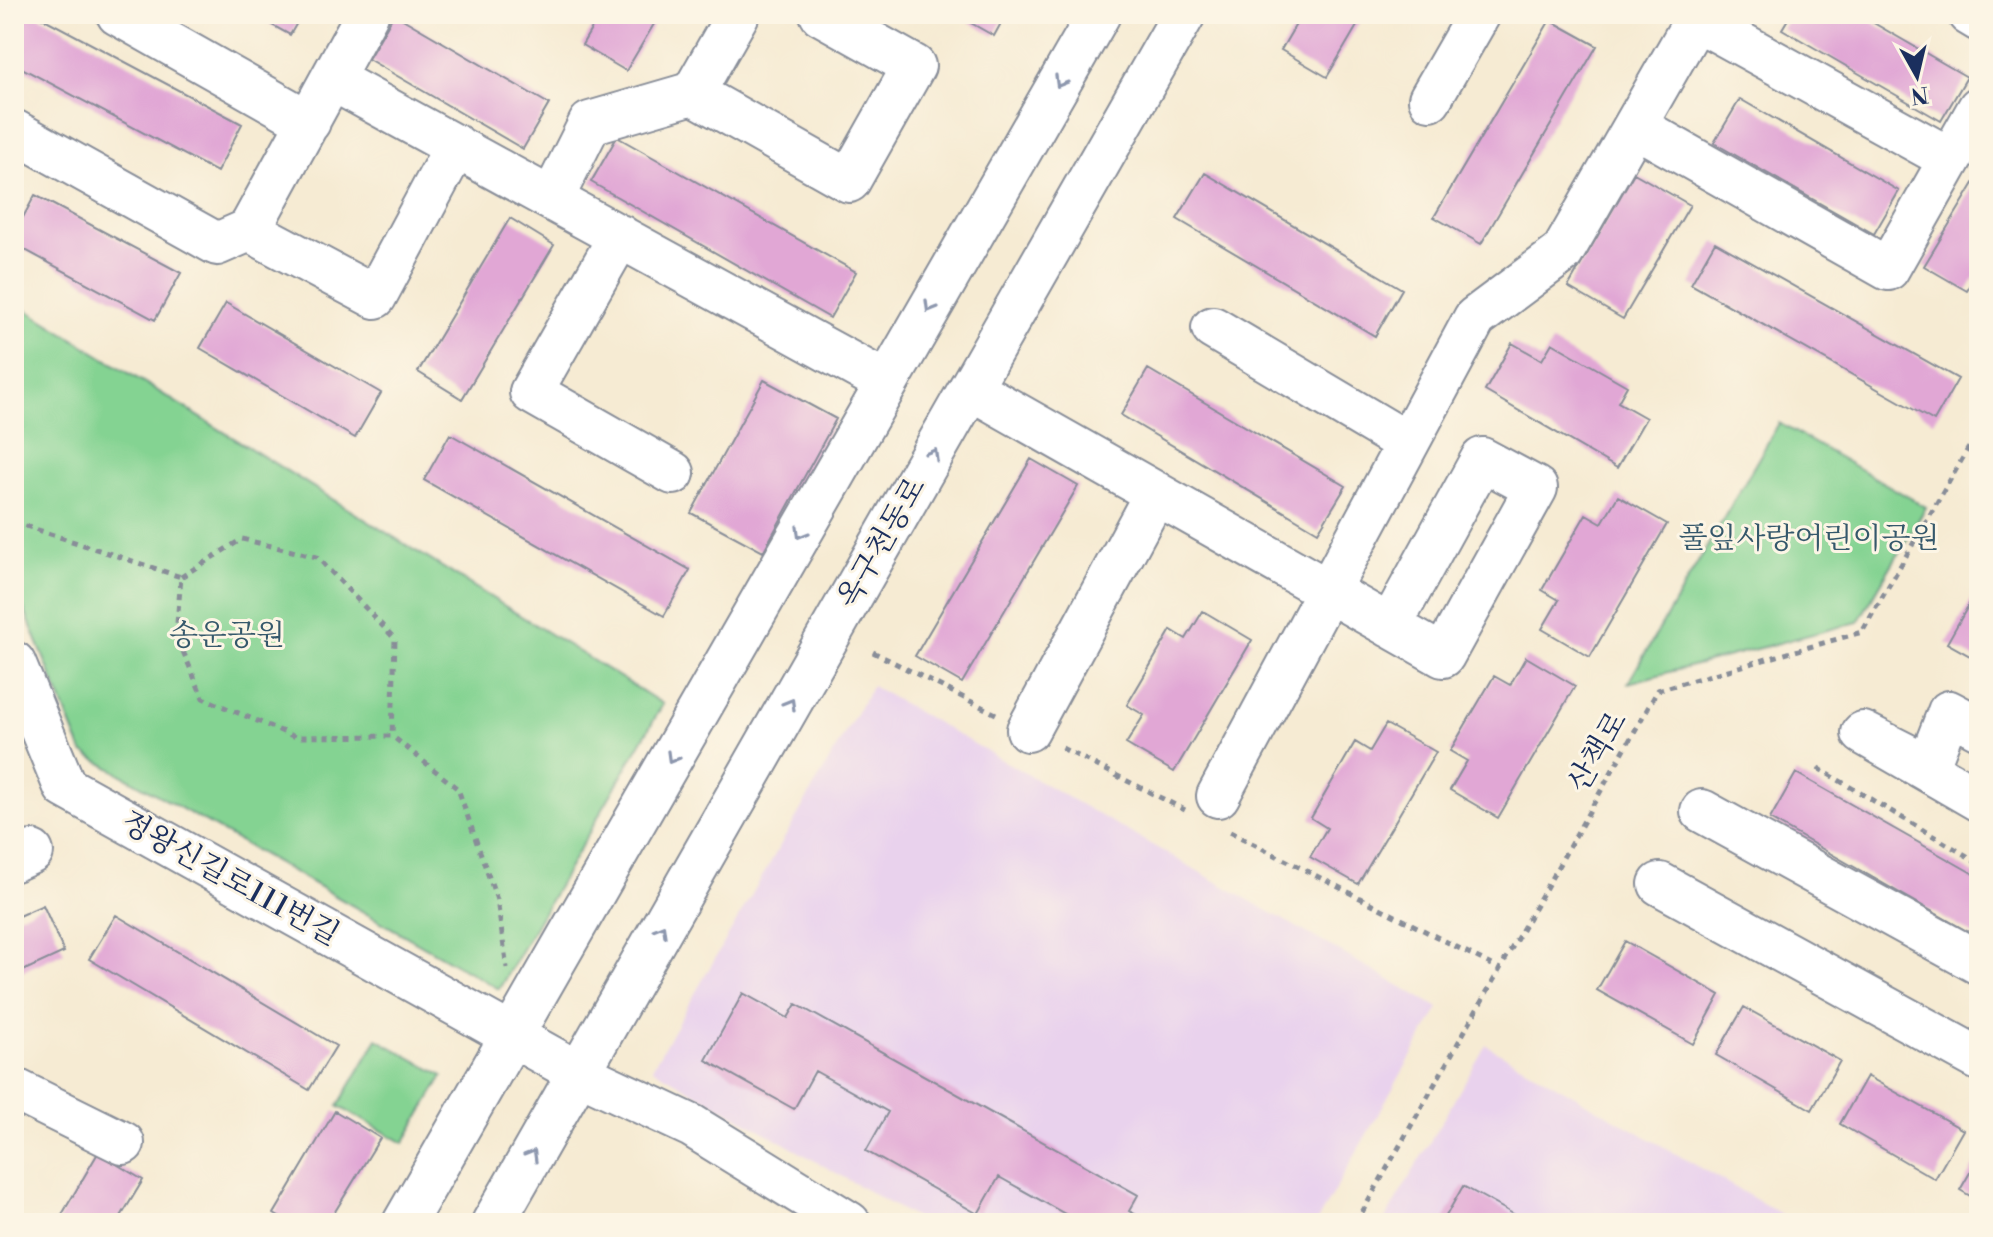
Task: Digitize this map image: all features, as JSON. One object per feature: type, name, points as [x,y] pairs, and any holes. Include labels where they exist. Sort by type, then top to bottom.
[{"type":"street","points":[[118,14],[309,122]]},
{"type":"street","points":[[14,131],[217,244],[249,230],[367,14]]},
{"type":"street","points":[[552,199],[590,123],[693,93],[738,14]]},
{"type":"street","points":[[693,93],[849,181],[914,66],[821,14]]},
{"type":"street","points":[[404,1223],[1099,14]]},
{"type":"street","name":"옥구천동로","points":[[493,1223],[1184,14]]},
{"type":"street","points":[[1430,99],[1479,14]]},
{"type":"street","points":[[1969,14],[1979,20]]},
{"type":"street","points":[[1218,796],[1475,318],[1562,253],[1698,16],[1950,159]]},
{"type":"street","points":[[332,79],[887,383]]},
{"type":"street","points":[[1635,126],[1888,269],[1979,108]]},
{"type":"street","points":[[249,230],[375,297],[456,146]]},
{"type":"street","points":[[620,236],[531,392],[673,473]]},
{"type":"street","points":[[1213,328],[1407,443]]},
{"type":"street","points":[[970,388],[1390,626]]},
{"type":"street","points":[[1028,730],[1156,493]]},
{"type":"street","name":"정왕신길로111번길","points":[[14,663],[65,787],[520,1022]]},
{"type":"street","points":[[1979,728],[1949,712],[1928,766],[1863,733],[1979,800]]},
{"type":"street","points":[[1702,811],[1979,963]]},
{"type":"street","points":[[1660,884],[1979,1059]]},
{"type":"street","points":[[520,1022],[579,1073],[692,1126],[849,1223]]},
{"type":"street","points":[[18,1101],[123,1143]]},
{"type":"path","name":"산책로","points":[[1356,1223],[1658,690],[1862,632],[1979,430]]},
{"type":"path","points":[[14,522],[181,577]]},
{"type":"path","points":[[181,577],[242,539],[317,557],[395,639],[392,736]]},
{"type":"path","points":[[181,577],[176,635],[203,698],[295,737],[392,736],[458,789],[497,900],[506,966],[520,1022]]},
{"type":"path","points":[[1818,768],[1979,863]]},
{"type":"shaded area","points":[[872,686],[1439,1008],[1316,1223],[924,1223],[652,1068]]},
{"type":"shaded area","points":[[1486,1045],[1797,1223],[1383,1223]]},
{"type":"green space","name":"송운공원","points":[[14,302],[663,704],[499,989],[82,752],[14,584]]},
{"type":"green space","name":"풀잎사랑어린이공원","points":[[1779,423],[1926,507],[1858,622],[1628,683]]},
{"type":"green space","points":[[377,1039],[443,1076],[404,1143],[338,1106]]},
{"type":"building","points":[[25,14],[35,14],[242,124],[217,172],[14,64],[14,35]]},
{"type":"building","points":[[252,14],[302,14],[290,35]]},
{"type":"building","points":[[394,14],[549,104],[523,149],[368,59]]},
{"type":"building","points":[[600,14],[660,14],[626,71],[582,45]]},
{"type":"building","points":[[955,14],[1006,14],[994,36]]},
{"type":"building","points":[[1302,14],[1364,14],[1327,77],[1281,50]]},
{"type":"building","points":[[1791,14],[1858,14],[1967,77],[1941,121],[1782,29]]},
{"type":"building","points":[[1550,20],[1597,46],[1481,244],[1434,217]]},
{"type":"building","points":[[1740,99],[1899,191],[1874,234],[1714,143]]},
{"type":"building","points":[[617,137],[856,272],[830,318],[591,182]]},
{"type":"building","points":[[1205,173],[1402,289],[1375,336],[1177,219]]},
{"type":"building","points":[[1634,173],[1690,205],[1623,319],[1568,287]]},
{"type":"building","points":[[1979,175],[1979,271],[1967,291],[1924,266]]},
{"type":"building","points":[[35,195],[181,273],[155,320],[14,244],[14,234]]},
{"type":"building","points":[[510,218],[554,245],[462,399],[418,372]]},
{"type":"building","points":[[1715,242],[1958,379],[1934,421],[1691,284]]},
{"type":"building","points":[[226,303],[381,393],[355,438],[200,348]]},
{"type":"building","points":[[1512,343],[1542,360],[1552,343],[1627,386],[1618,402],[1646,418],[1617,468],[1485,391]]},
{"type":"building","points":[[1148,369],[1346,486],[1318,532],[1121,415]]},
{"type":"building","points":[[764,380],[836,419],[763,552],[691,513]]},
{"type":"building","points":[[450,434],[690,570],[664,616],[424,480]]},
{"type":"building","points":[[1031,459],[1078,486],[962,683],[915,656]]},
{"type":"building","points":[[1618,496],[1667,524],[1590,657],[1542,629],[1559,600],[1542,590],[1586,514],[1602,523]]},
{"type":"building","points":[[1976,592],[1979,593],[1979,661],[1947,643]]},
{"type":"building","points":[[1203,611],[1252,640],[1174,772],[1126,744],[1144,715],[1127,705],[1171,630],[1186,639]]},
{"type":"building","points":[[1526,657],[1575,686],[1498,818],[1450,790],[1467,761],[1450,751],[1494,676],[1510,685]]},
{"type":"building","points":[[1386,724],[1436,752],[1358,884],[1310,857],[1327,828],[1311,818],[1355,742],[1370,751]]},
{"type":"building","points":[[1796,773],[1979,877],[1979,938],[1770,819]]},
{"type":"building","points":[[43,905],[64,952],[14,975],[14,918]]},
{"type":"building","points":[[116,915],[336,1046],[309,1090],[89,959]]},
{"type":"building","points":[[1625,941],[1720,995],[1693,1044],[1597,990]]},
{"type":"building","points":[[743,993],[788,1018],[796,1004],[1138,1195],[1129,1211],[1151,1223],[1071,1223],[1074,1219],[999,1177],[978,1214],[866,1151],[888,1112],[815,1071],[794,1109],[706,1060]]},
{"type":"building","points":[[1744,1007],[1840,1061],[1812,1110],[1716,1055]]},
{"type":"building","points":[[1867,1076],[1963,1130],[1935,1179],[1840,1124]]},
{"type":"building","points":[[335,1111],[380,1138],[328,1223],[289,1223],[274,1214]]},
{"type":"building","points":[[98,1153],[143,1180],[117,1223],[57,1223]]},
{"type":"building","points":[[1979,1157],[1979,1201],[1960,1190]]},
{"type":"building","points":[[1463,1186],[1524,1220],[1522,1223],[1442,1223]]}]
